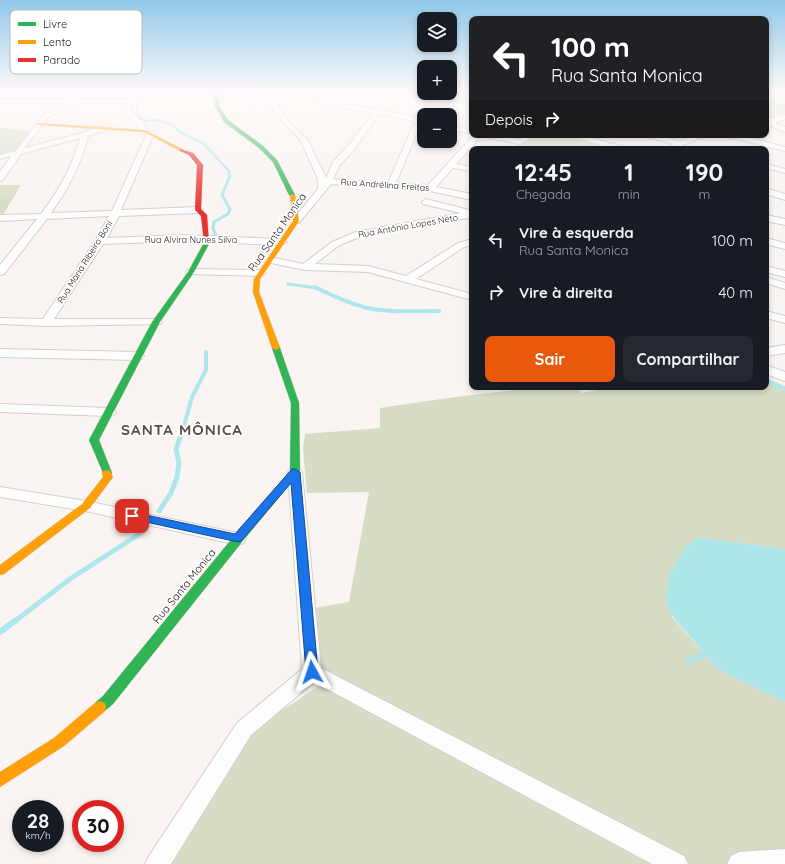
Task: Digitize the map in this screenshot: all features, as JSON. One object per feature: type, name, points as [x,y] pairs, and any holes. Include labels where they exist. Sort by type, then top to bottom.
[{"type":"main road","points":[[0,571],[86,506],[108,478],[94,440],[156,322],[191,272],[208,244],[204,215],[198,210],[200,165],[191,154],[147,132],[137,131]]},
{"type":"main road","points":[[240,131],[271,155],[300,195],[296,221]]},
{"type":"main road","name":"Rua Santa Monica","points":[[0,780],[59,742],[108,700],[238,539],[295,472],[295,403],[256,292],[257,279],[296,221]]},
{"type":"street","points":[[0,178],[35,131]]},
{"type":"street","points":[[0,157],[95,131]]},
{"type":"street","points":[[295,131],[304,140],[316,164],[323,185]]},
{"type":"street","points":[[323,185],[333,164],[350,145],[359,131]]},
{"type":"street","points":[[391,186],[417,131]]},
{"type":"street","name":"Rua Maria Ribeiro Boni","points":[[46,322],[100,241],[115,214],[147,132]]},
{"type":"street","points":[[0,272],[60,193],[82,151],[85,135]]},
{"type":"street","points":[[430,188],[475,138]]},
{"type":"street","points":[[496,138],[519,145],[528,138]]},
{"type":"street","points":[[582,138],[610,146]]},
{"type":"street","points":[[658,138],[681,144]]},
{"type":"street","points":[[676,146],[695,138]]},
{"type":"street","points":[[744,138],[785,149]]},
{"type":"street","points":[[459,155],[469,157]]},
{"type":"street","points":[[316,164],[333,164]]},
{"type":"street","points":[[450,165],[469,168]]},
{"type":"street","points":[[769,167],[785,170]]},
{"type":"street","name":"Rua Santa Monica","points":[[300,195],[323,185]]},
{"type":"street","name":"Rua Santa Monica","points":[[296,221],[323,185]]},
{"type":"street","name":"Rua Andrélina Freitas","points":[[323,185],[430,188],[469,196]]},
{"type":"street","points":[[769,192],[785,197]]},
{"type":"street","points":[[426,202],[469,213]]},
{"type":"street","points":[[0,218],[198,210]]},
{"type":"street","name":"Rua Antônio Lopes Neto","points":[[305,266],[335,244],[359,234],[469,215]]},
{"type":"street","points":[[769,219],[785,222]]},
{"type":"street","name":"Rua Alvira Nunes Silva","points":[[100,241],[206,238],[282,242]]},
{"type":"street","points":[[769,242],[785,246]]},
{"type":"street","points":[[408,279],[461,245],[469,243]]},
{"type":"street","points":[[270,260],[305,266],[368,270],[408,279],[469,296]]},
{"type":"street","points":[[769,270],[785,274]]},
{"type":"street","points":[[191,272],[261,273]]},
{"type":"street","points":[[769,281],[785,286]]},
{"type":"street","points":[[769,315],[785,320]]},
{"type":"street","points":[[0,321],[156,322]]},
{"type":"street","points":[[769,352],[785,349]]},
{"type":"street","points":[[0,353],[138,356]]},
{"type":"street","points":[[769,370],[785,377]]},
{"type":"street","points":[[0,408],[108,412]]},
{"type":"street","points":[[295,472],[312,672]]},
{"type":"street","points":[[0,492],[86,506],[238,539]]},
{"type":"street","points":[[157,864],[244,729],[312,672]]},
{"type":"street","points":[[312,672],[676,864]]},
{"type":"street","points":[[739,864],[785,861]]},
{"type":"green space","points":[[0,131],[33,132],[17,152],[0,157]]},
{"type":"green space","points":[[532,138],[572,138],[597,145],[594,146],[517,146]]},
{"type":"green space","points":[[0,185],[21,185],[0,220]]},
{"type":"green space","points":[[769,379],[785,386],[785,550],[774,547],[695,538],[672,617],[718,669],[785,702],[785,864],[156,864],[259,721],[289,706],[318,686],[321,674],[307,609],[349,602],[369,492],[307,493],[303,449],[305,434],[380,428],[380,408],[517,390],[578,390],[581,393],[599,390],[769,390]]},
{"type":"water","points":[[696,538],[774,547],[785,550],[785,702],[718,669],[673,617],[667,606],[666,595],[670,574],[684,549]]},
{"type":"waterway","points":[[179,131],[204,144],[229,171],[229,177]]},
{"type":"waterway","points":[[217,238],[213,228],[214,222],[228,214],[230,209],[222,195],[230,176]]},
{"type":"waterway","points":[[288,284],[317,288]]},
{"type":"waterway","points":[[315,287],[354,304],[376,310],[439,311]]},
{"type":"waterway","points":[[182,433],[192,397],[206,370],[206,352]]},
{"type":"waterway","points":[[769,382],[785,390]]},
{"type":"waterway","points":[[159,511],[171,493],[177,477],[179,463],[176,449],[182,432]]},
{"type":"waterway","points":[[15,621],[70,579],[138,535],[146,528]]},
{"type":"waterway","points":[[0,632],[16,620]]},
{"type":"waterway","points":[[689,661],[709,652]]},
{"type":"traffic: fast","points":[[240,131],[261,147],[275,161],[292,195]]},
{"type":"traffic: fast","points":[[107,473],[94,440],[156,322],[191,272],[207,242]]},
{"type":"traffic: fast","points":[[100,707],[108,700],[238,539],[295,472],[295,403],[276,348]]},
{"type":"traffic: slow","points":[[146,131],[182,150]]},
{"type":"traffic: slow","points":[[276,348],[256,292],[257,279],[296,221],[292,195]]},
{"type":"traffic: slow","points":[[0,571],[86,506],[108,477],[107,473]]},
{"type":"traffic: slow","points":[[0,780],[59,742],[100,707]]},
{"type":"traffic: jam","points":[[182,150],[191,154],[200,165],[198,210],[204,215],[207,242]]},
{"type":"district","name":"SANTA MÔNICA","points":[[182,430]]},
{"type":"route","points":[[132,516],[238,539],[295,472],[312,672]]}]
